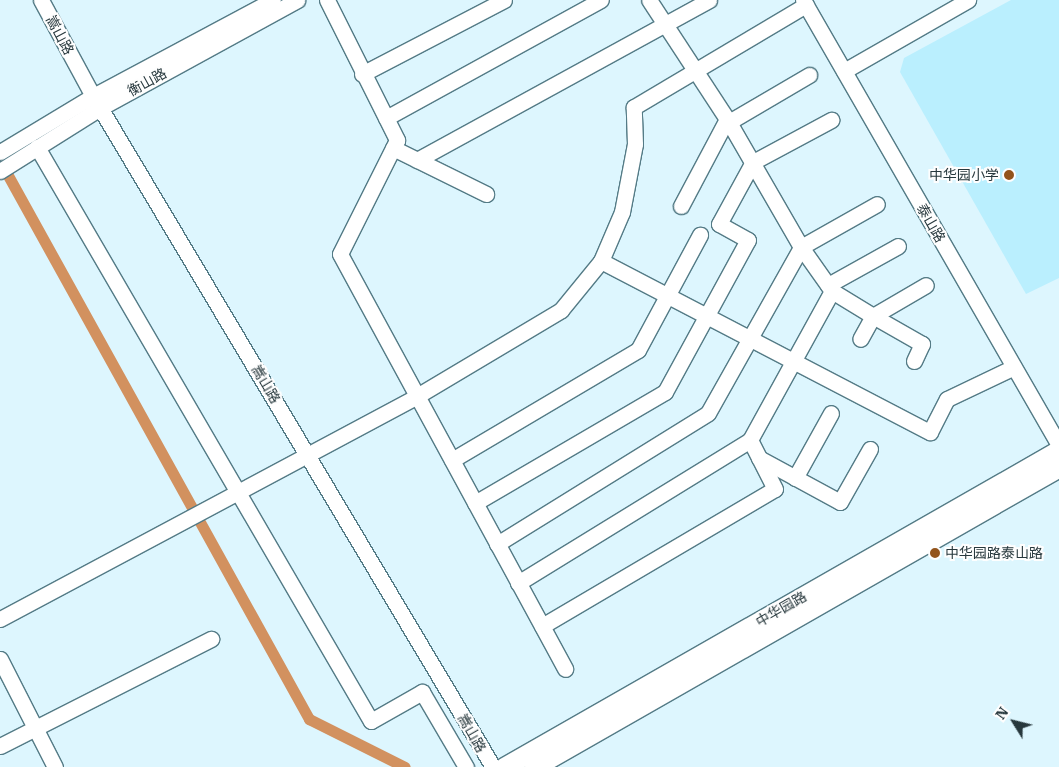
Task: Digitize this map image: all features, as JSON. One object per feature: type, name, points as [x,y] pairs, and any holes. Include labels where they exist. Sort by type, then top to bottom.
[{"type":"main road","name":"中华园路","points":[[504,767],[1059,450]]},
{"type":"main road","name":"中华园路","points":[[534,767],[1059,467]]},
{"type":"street","name":"嵩山路","points":[[41,0],[96,102],[308,454],[493,767]]},
{"type":"street","name":"衡山路","points":[[0,171],[37,147],[96,102],[273,0]]},
{"type":"street","name":"衡山路","points":[[0,152],[14,142],[297,0]]},
{"type":"street","points":[[327,0],[362,74],[397,140],[340,254],[565,668]]},
{"type":"street","points":[[362,74],[504,0]]},
{"type":"street","points":[[386,118],[601,0]]},
{"type":"street","points":[[650,0],[664,25],[728,120],[802,247],[830,288],[873,316],[922,344],[914,361]]},
{"type":"street","points":[[417,160],[709,0]]},
{"type":"street","points":[[844,71],[968,0]]},
{"type":"street","points":[[0,619],[417,396],[561,310],[601,261],[622,212],[635,144],[634,107],[804,2]]},
{"type":"street","name":"泰山路","points":[[804,2],[1059,445]]},
{"type":"street","points":[[680,206],[728,120],[809,75]]},
{"type":"street","points":[[475,503],[665,392],[748,240],[719,224],[753,162],[832,120]]},
{"type":"street","points":[[37,147],[371,722],[422,692],[466,767]]},
{"type":"street","points":[[393,148],[486,194]]},
{"type":"street","points":[[497,544],[708,413],[802,247],[877,204]]},
{"type":"street","points":[[452,460],[638,350],[700,235]]},
{"type":"street","points":[[518,583],[750,440],[794,361],[830,288],[898,246]]},
{"type":"street","points":[[601,261],[751,337],[930,432],[947,400],[1014,367]]},
{"type":"street","points":[[860,339],[873,316],[926,285]]},
{"type":"street","points":[[795,478],[830,413]]},
{"type":"street","points":[[542,626],[774,489],[750,440]]},
{"type":"street","points":[[759,458],[840,502],[870,449]]},
{"type":"street","points":[[0,746],[211,639]]},
{"type":"street","points":[[0,659],[55,767]]},
{"type":"shaded area","name":"中华园小学","points":[[1011,0],[1059,0],[1059,278],[1026,294],[900,72],[904,58]]},
{"type":"waterway","points":[[0,161],[309,719],[405,767]]},
{"type":"place","name":"中华园小学","points":[[1009,175]]},
{"type":"place","name":"中华园路泰山路","points":[[935,553]]}]
